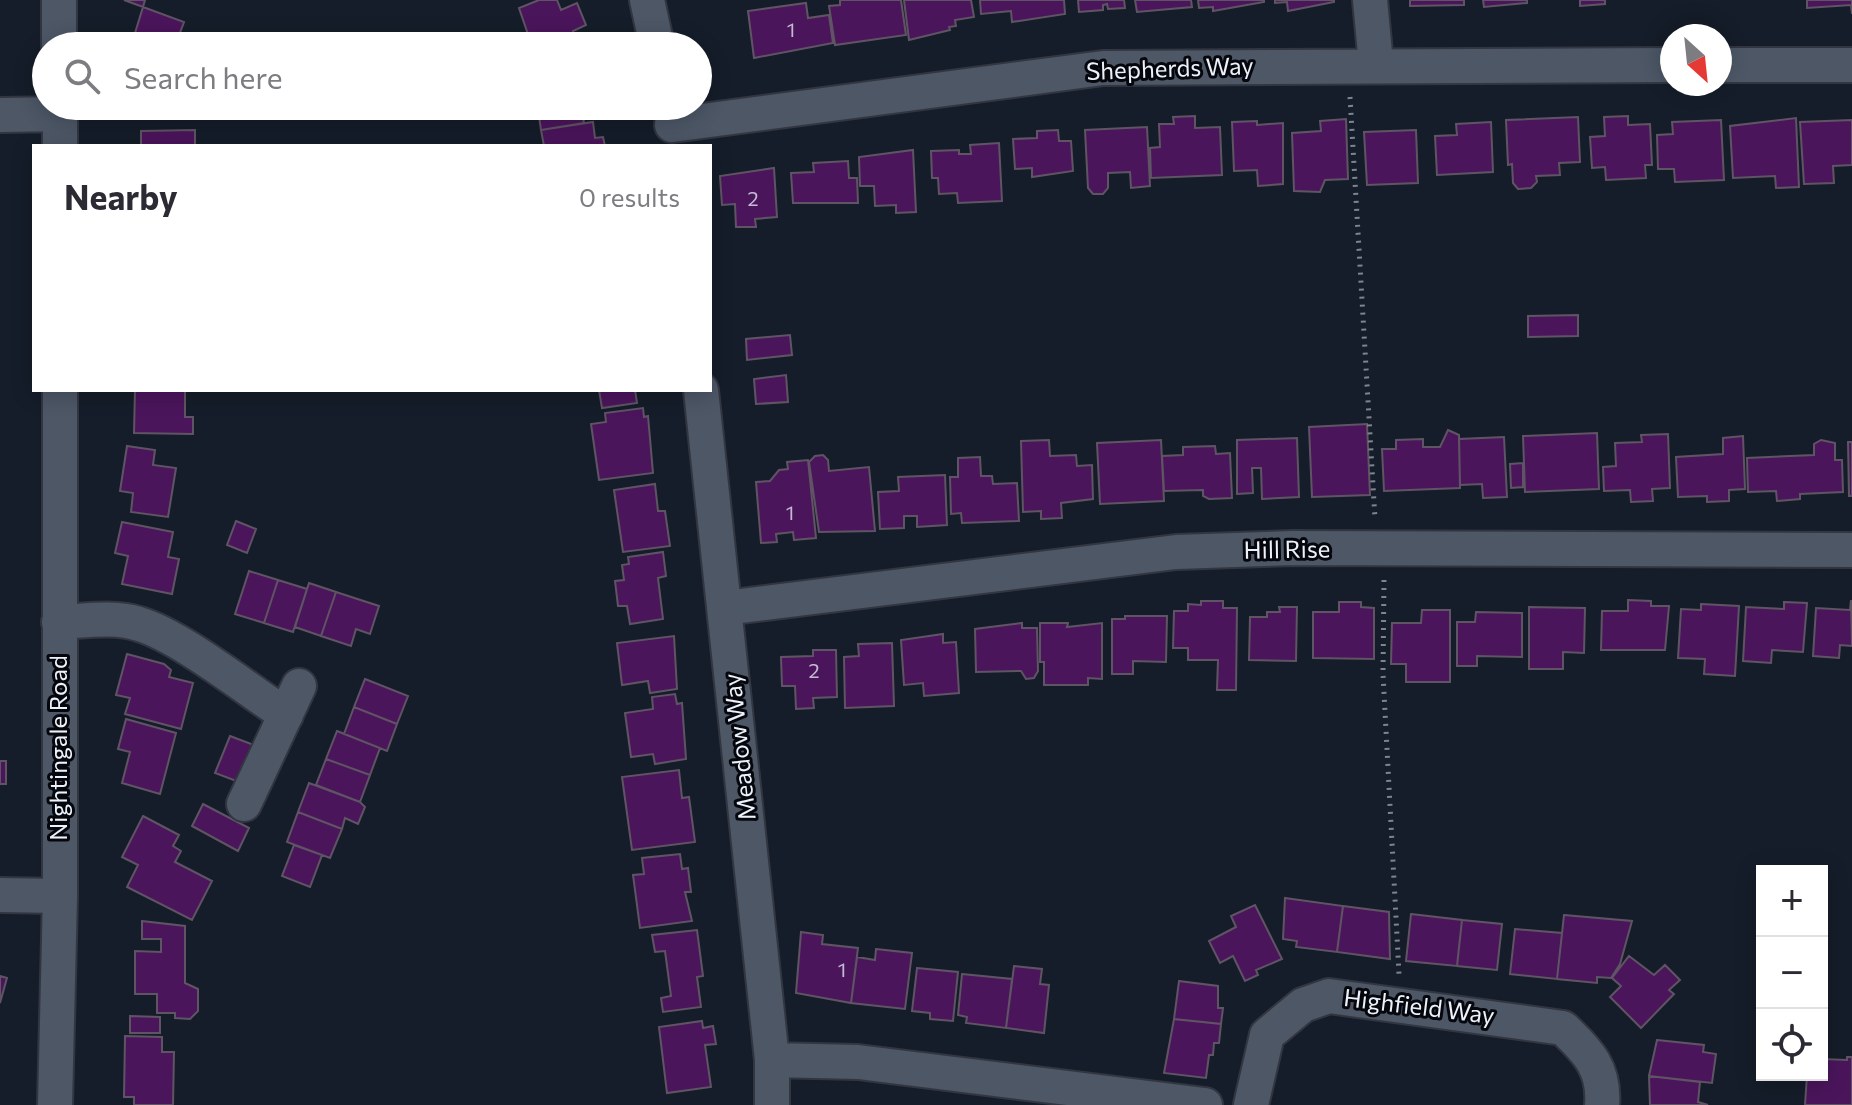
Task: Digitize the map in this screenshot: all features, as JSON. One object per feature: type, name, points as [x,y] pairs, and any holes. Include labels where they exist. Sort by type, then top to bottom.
[{"type":"street","points":[[59,0],[59,32]]},
{"type":"street","points":[[647,0],[654,32]]},
{"type":"street","points":[[1370,0],[1376,64]]},
{"type":"street","name":"Shepherds Way","points":[[671,126],[1103,68],[1376,64],[1660,65]]},
{"type":"street","points":[[1732,65],[1852,65]]},
{"type":"street","points":[[0,115],[32,119]]},
{"type":"street","name":"Nightingale Road","points":[[56,1104],[60,896],[60,392]]},
{"type":"street","name":"Meadow Way","points":[[701,392],[772,1060],[772,1105]]},
{"type":"street","name":"Hill Rise","points":[[725,608],[1176,552],[1293,548],[1852,550]]},
{"type":"street","points":[[59,622],[103,620],[139,624],[292,700],[244,804]]},
{"type":"street","points":[[0,895],[60,896]]},
{"type":"street","name":"Highfield Way","points":[[1251,1105],[1267,1035],[1275,1025],[1303,1005],[1329,996],[1563,1028],[1599,1070],[1605,1082],[1602,1105]]},
{"type":"street","points":[[772,1060],[858,1062],[1205,1105]]},
{"type":"building","points":[[124,0],[145,0],[143,7]]},
{"type":"building","points":[[539,0],[557,0],[561,10],[577,3],[586,25],[573,32],[527,32],[519,8]]},
{"type":"building","points":[[840,0],[901,0],[906,35],[835,45],[829,6],[840,5]]},
{"type":"building","points":[[904,0],[971,0],[974,17],[955,20],[956,26],[949,27],[950,30],[909,40]]},
{"type":"building","points":[[980,0],[1064,0],[1065,14],[1012,22],[1011,11],[981,14]]},
{"type":"building","points":[[1078,0],[1124,0],[1125,8],[1108,9],[1107,4],[1103,5],[1103,10],[1079,12]]},
{"type":"building","points":[[1135,0],[1191,0],[1192,7],[1137,12]]},
{"type":"building","points":[[1198,0],[1264,2],[1213,11],[1213,7],[1199,8]]},
{"type":"building","points":[[1275,0],[1334,2],[1288,11],[1287,2],[1275,3]]},
{"type":"building","points":[[1410,0],[1464,0],[1464,5],[1410,6]]},
{"type":"building","points":[[1483,0],[1527,0],[1527,3],[1484,7]]},
{"type":"building","points":[[1580,0],[1605,0],[1605,4],[1580,6]]},
{"type":"building","points":[[1807,0],[1852,0],[1852,14],[1851,5],[1807,8]]},
{"type":"building","points":[[806,3],[808,18],[829,15],[833,43],[754,58],[748,11]]},
{"type":"building","points":[[143,7],[184,22],[180,32],[135,32]]},
{"type":"building","points":[[1195,116],[1195,128],[1220,127],[1222,175],[1151,178],[1150,148],[1160,147],[1159,124],[1174,124],[1173,117]]},
{"type":"building","points":[[1628,116],[1628,125],[1650,124],[1652,165],[1645,165],[1646,178],[1606,180],[1605,167],[1592,168],[1590,137],[1605,136],[1604,117]]},
{"type":"building","points":[[1578,117],[1580,162],[1559,163],[1560,175],[1536,176],[1537,182],[1531,188],[1518,189],[1513,183],[1512,164],[1508,165],[1506,120]]},
{"type":"building","points":[[1796,118],[1799,187],[1776,188],[1775,176],[1733,178],[1730,126]]},
{"type":"building","points":[[1346,119],[1348,179],[1325,180],[1320,192],[1294,191],[1292,133],[1321,131],[1320,121]]},
{"type":"building","points":[[540,120],[584,120],[584,123],[541,130]]},
{"type":"building","points":[[1721,120],[1724,180],[1675,182],[1674,169],[1658,169],[1657,135],[1673,134],[1672,122]]},
{"type":"building","points":[[1852,120],[1852,165],[1833,166],[1834,183],[1804,184],[1800,122]]},
{"type":"building","points":[[1257,121],[1257,125],[1283,123],[1283,184],[1258,186],[1257,170],[1234,171],[1232,122]]},
{"type":"building","points":[[593,122],[595,138],[603,137],[605,144],[544,144],[541,130]]},
{"type":"building","points":[[1491,122],[1493,172],[1437,175],[1435,136],[1457,135],[1456,124]]},
{"type":"building","points":[[1147,127],[1150,186],[1131,188],[1130,172],[1108,173],[1108,188],[1103,194],[1093,194],[1088,188],[1085,130]]},
{"type":"building","points":[[195,130],[195,144],[141,144],[141,131]]},
{"type":"building","points":[[1058,130],[1059,141],[1071,141],[1073,171],[1032,177],[1032,168],[1015,169],[1013,139],[1037,138],[1037,131]]},
{"type":"building","points":[[1416,130],[1418,183],[1367,185],[1364,132]]},
{"type":"building","points":[[999,143],[1002,201],[958,203],[957,193],[939,194],[938,178],[932,178],[931,151],[959,150],[959,154],[971,154],[970,145]]},
{"type":"building","points":[[913,150],[916,212],[896,213],[896,205],[875,206],[874,186],[860,186],[859,157]]},
{"type":"building","points":[[848,161],[849,178],[857,178],[858,203],[793,203],[791,173],[814,172],[813,163]]},
{"type":"building","points":[[774,168],[777,217],[755,219],[756,227],[736,227],[735,204],[722,205],[720,176]]},
{"type":"building","points":[[1578,315],[1578,336],[1528,337],[1528,316]]},
{"type":"building","points":[[790,335],[792,355],[747,360],[746,339]]},
{"type":"building","points":[[786,375],[788,402],[756,404],[754,379]]},
{"type":"building","points":[[135,392],[185,392],[185,417],[193,417],[193,434],[134,433]]},
{"type":"building","points":[[599,392],[635,392],[637,403],[602,408]]},
{"type":"building","points":[[643,408],[644,417],[648,416],[653,473],[599,480],[591,424],[606,422],[605,413]]},
{"type":"building","points":[[1367,424],[1370,495],[1312,497],[1309,427]]},
{"type":"building","points":[[1448,430],[1459,435],[1460,488],[1384,491],[1382,449],[1396,449],[1396,440],[1423,439],[1423,447],[1440,447]]},
{"type":"building","points":[[1597,433],[1599,489],[1525,492],[1523,436]]},
{"type":"building","points":[[1668,434],[1670,488],[1652,489],[1653,501],[1631,502],[1630,490],[1604,491],[1603,467],[1616,466],[1615,443],[1642,442],[1641,435]]},
{"type":"building","points":[[1743,436],[1745,489],[1729,490],[1729,501],[1707,502],[1707,496],[1678,497],[1676,457],[1723,454],[1723,438]]},
{"type":"building","points":[[1504,437],[1507,497],[1483,498],[1482,484],[1460,485],[1459,439]]},
{"type":"building","points":[[1297,438],[1299,497],[1262,499],[1261,468],[1252,468],[1253,493],[1237,494],[1237,440]]},
{"type":"building","points":[[1049,440],[1050,456],[1076,455],[1077,466],[1092,465],[1093,499],[1061,503],[1062,518],[1041,519],[1041,511],[1023,512],[1021,441]]},
{"type":"building","points":[[1161,440],[1164,501],[1100,504],[1097,443]]},
{"type":"building","points":[[1821,440],[1835,443],[1835,460],[1842,460],[1843,492],[1800,494],[1800,499],[1777,501],[1776,491],[1748,492],[1747,458],[1814,455],[1814,444]]},
{"type":"building","points":[[1848,442],[1852,442],[1852,496],[1849,496]]},
{"type":"building","points":[[127,446],[155,450],[153,465],[176,468],[168,517],[131,512],[133,493],[120,491]]},
{"type":"building","points":[[1215,446],[1216,454],[1230,453],[1232,498],[1209,499],[1203,496],[1203,490],[1164,491],[1162,456],[1183,455],[1183,447]]},
{"type":"building","points":[[823,455],[828,460],[829,471],[869,467],[875,531],[819,532],[809,462],[815,456]]},
{"type":"building","points":[[980,457],[981,476],[992,476],[993,484],[1017,483],[1019,521],[962,523],[961,513],[951,514],[950,477],[958,477],[958,458]]},
{"type":"building","points":[[808,460],[816,538],[794,540],[793,532],[776,534],[777,542],[761,543],[756,482],[770,481],[779,470],[788,469],[787,462]]},
{"type":"building","points":[[1523,463],[1523,487],[1511,488],[1510,464]]},
{"type":"building","points":[[945,475],[947,525],[917,527],[917,516],[904,516],[904,528],[880,529],[878,492],[899,491],[898,477]]},
{"type":"building","points":[[655,484],[658,511],[665,511],[670,546],[623,552],[614,490]]},
{"type":"building","points":[[236,521],[256,529],[247,553],[227,545]]},
{"type":"building","points":[[122,522],[173,532],[168,557],[179,559],[172,594],[122,584],[128,556],[115,553]]},
{"type":"building","points":[[663,552],[666,576],[658,578],[663,619],[630,624],[627,606],[618,606],[615,581],[624,580],[622,565],[629,564],[628,557]]},
{"type":"building","points":[[249,571],[278,580],[264,623],[235,614]]},
{"type":"building","points":[[278,580],[307,589],[293,632],[264,623]]},
{"type":"building","points":[[309,583],[336,592],[321,636],[295,627]]},
{"type":"building","points":[[336,592],[379,606],[370,634],[356,629],[351,646],[321,636]]},
{"type":"building","points":[[1628,600],[1651,601],[1651,606],[1669,606],[1665,650],[1601,650],[1602,611],[1628,611]]},
{"type":"building","points":[[1851,600],[1852,646],[1840,645],[1839,658],[1813,656],[1816,608],[1850,610]]},
{"type":"building","points":[[1201,601],[1223,601],[1223,608],[1237,608],[1236,690],[1217,690],[1218,660],[1188,660],[1188,648],[1173,648],[1174,611],[1188,611],[1188,604],[1201,605]]},
{"type":"building","points":[[1339,602],[1361,602],[1361,607],[1374,608],[1374,659],[1313,658],[1313,612],[1339,612]]},
{"type":"building","points":[[1784,602],[1807,603],[1803,652],[1772,650],[1771,663],[1743,661],[1746,607],[1784,609]]},
{"type":"building","points":[[1701,604],[1739,606],[1735,676],[1704,674],[1705,659],[1678,658],[1681,609],[1701,610]]},
{"type":"building","points":[[1279,607],[1297,607],[1296,661],[1249,660],[1250,617],[1267,617],[1267,612],[1280,612]]},
{"type":"building","points":[[1529,607],[1585,608],[1584,653],[1563,652],[1563,669],[1529,669]]},
{"type":"building","points":[[1422,610],[1450,610],[1450,682],[1406,682],[1406,664],[1391,664],[1392,623],[1421,623]]},
{"type":"building","points":[[1476,612],[1522,613],[1522,657],[1477,656],[1477,666],[1457,666],[1457,622],[1475,622]]},
{"type":"building","points":[[1125,616],[1167,616],[1166,662],[1133,661],[1133,674],[1112,674],[1112,619],[1125,619]]},
{"type":"building","points":[[1022,623],[1022,628],[1037,628],[1038,671],[1034,678],[1026,679],[1021,671],[976,672],[975,629]]},
{"type":"building","points":[[1040,623],[1068,623],[1067,627],[1102,623],[1102,679],[1088,678],[1088,685],[1044,685],[1044,662],[1040,662]]},
{"type":"building","points":[[943,634],[943,643],[956,642],[959,693],[924,696],[923,683],[904,685],[901,640]]},
{"type":"building","points":[[674,636],[677,689],[650,693],[648,681],[622,685],[617,643]]},
{"type":"building","points":[[892,643],[894,706],[845,708],[844,657],[859,656],[858,644]]},
{"type":"building","points":[[813,650],[836,650],[837,697],[813,698],[814,708],[796,709],[795,686],[782,686],[781,657],[813,656]]},
{"type":"building","points":[[127,654],[164,664],[171,670],[169,677],[193,683],[181,729],[125,714],[130,698],[116,695]]},
{"type":"building","points":[[365,679],[408,696],[397,724],[354,707]]},
{"type":"building","points":[[675,694],[677,704],[682,703],[686,759],[655,764],[653,754],[631,757],[625,713],[653,709],[652,697]]},
{"type":"building","points":[[354,707],[397,724],[387,751],[344,734]]},
{"type":"building","points":[[126,719],[176,733],[160,794],[122,783],[130,752],[118,749]]},
{"type":"building","points":[[337,731],[380,748],[370,775],[326,759]]},
{"type":"building","points":[[230,736],[254,745],[239,782],[215,773]]},
{"type":"building","points":[[326,759],[370,775],[360,802],[316,785]]},
{"type":"building","points":[[0,761],[6,761],[6,784],[0,784]]},
{"type":"building","points":[[679,770],[682,798],[689,797],[695,842],[632,850],[622,777]]},
{"type":"building","points":[[309,783],[360,802],[365,807],[358,824],[345,818],[342,829],[298,812]]},
{"type":"building","points":[[203,804],[249,828],[238,851],[192,826]]},
{"type":"building","points":[[298,812],[342,829],[330,858],[287,842]]},
{"type":"building","points":[[143,816],[179,835],[173,846],[181,851],[175,862],[212,881],[192,920],[127,887],[138,865],[122,857]]},
{"type":"building","points":[[294,845],[322,855],[310,887],[282,876]]},
{"type":"building","points":[[680,854],[682,869],[688,868],[691,892],[685,892],[692,921],[640,928],[633,875],[644,874],[642,858]]},
{"type":"building","points":[[1285,898],[1343,906],[1337,952],[1296,947],[1297,941],[1283,939]]},
{"type":"building","points":[[1255,905],[1282,959],[1256,970],[1258,975],[1245,981],[1233,956],[1220,963],[1209,941],[1236,927],[1231,916]]},
{"type":"building","points":[[1343,906],[1389,912],[1390,959],[1337,952]]},
{"type":"building","points":[[1411,914],[1462,920],[1457,966],[1406,961]]},
{"type":"building","points":[[1564,915],[1632,921],[1620,964],[1611,978],[1597,977],[1597,983],[1557,979]]},
{"type":"building","points":[[1462,920],[1502,924],[1497,970],[1457,966]]},
{"type":"building","points":[[142,921],[185,926],[185,983],[198,989],[198,1011],[190,1019],[175,1018],[175,1013],[157,1013],[157,994],[135,994],[135,951],[161,952],[161,939],[142,939]]},
{"type":"building","points":[[1515,929],[1562,933],[1557,979],[1510,974]]},
{"type":"building","points":[[697,930],[703,976],[697,977],[701,1007],[663,1012],[661,998],[671,996],[665,951],[655,952],[652,935]]},
{"type":"building","points":[[801,932],[823,935],[822,944],[858,948],[851,1003],[796,993]]},
{"type":"building","points":[[876,949],[912,953],[905,1009],[851,1003],[857,957],[875,960]]},
{"type":"building","points":[[1629,956],[1654,975],[1665,965],[1680,980],[1669,990],[1674,994],[1641,1028],[1610,997],[1621,986],[1612,978]]},
{"type":"building","points":[[1014,966],[1042,969],[1040,984],[1049,985],[1044,1033],[1006,1028]]},
{"type":"building","points":[[917,968],[958,972],[953,1021],[930,1019],[930,1013],[912,1011]]},
{"type":"building","points":[[962,974],[1012,979],[1006,1028],[966,1023],[967,1017],[958,1015]]},
{"type":"building","points":[[0,976],[7,978],[0,1003]]},
{"type":"building","points":[[1179,981],[1218,986],[1218,1008],[1223,1008],[1221,1024],[1174,1019]]},
{"type":"building","points":[[130,1016],[160,1017],[160,1033],[130,1033]]},
{"type":"building","points":[[1174,1019],[1221,1024],[1219,1043],[1214,1043],[1213,1055],[1209,1055],[1206,1078],[1164,1073]]},
{"type":"building","points":[[702,1021],[703,1028],[713,1026],[716,1044],[705,1045],[711,1087],[667,1093],[659,1027]]},
{"type":"building","points":[[125,1036],[162,1037],[162,1052],[174,1052],[173,1105],[134,1105],[134,1097],[124,1097]]},
{"type":"building","points":[[1657,1040],[1704,1045],[1703,1052],[1716,1054],[1712,1083],[1649,1076]]},
{"type":"building","points":[[1847,1057],[1852,1057],[1852,1105],[1805,1105],[1807,1081],[1828,1081],[1828,1059],[1847,1060]]},
{"type":"building","points":[[1649,1076],[1700,1082],[1698,1102],[1708,1105],[1650,1105]]}]
